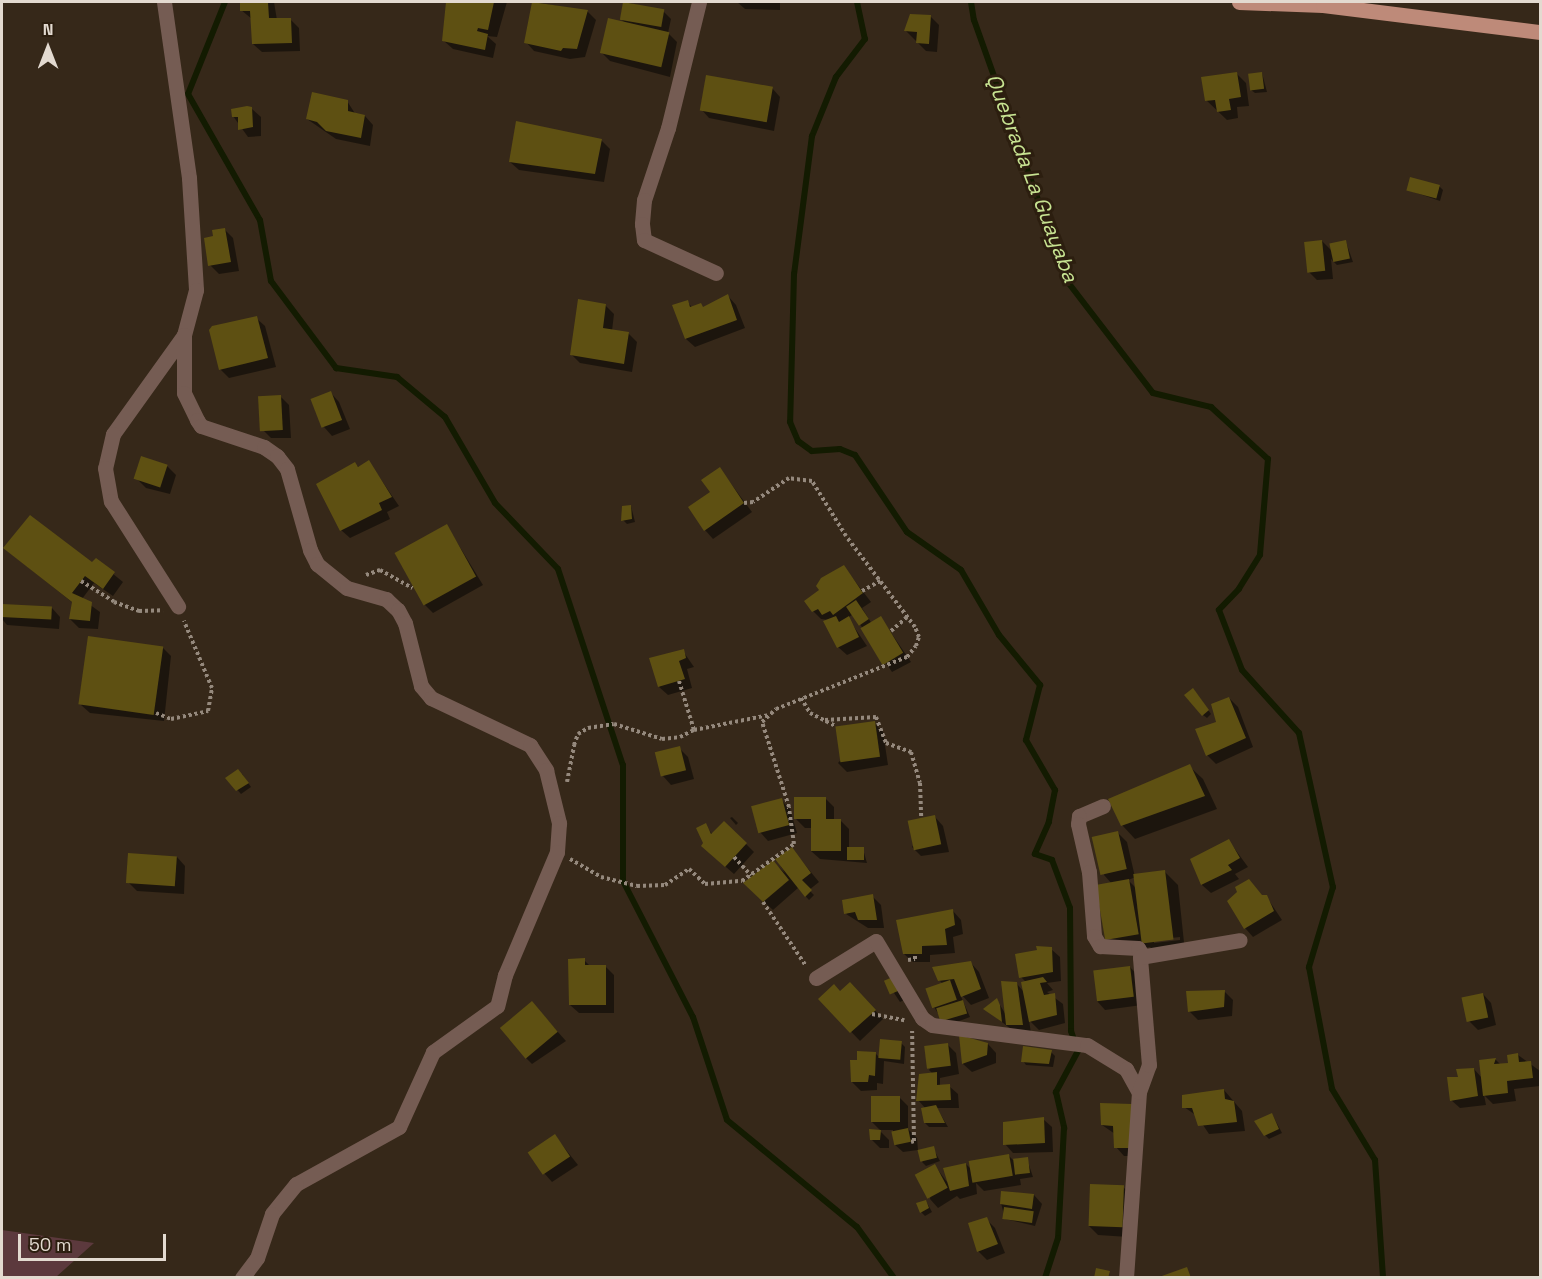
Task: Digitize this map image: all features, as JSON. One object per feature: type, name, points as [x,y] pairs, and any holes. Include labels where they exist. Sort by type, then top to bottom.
[{"type":"main road","points":[[1239,2],[1323,5],[1540,32]]},
{"type":"street","points":[[164,2],[189,178],[197,267],[196,290],[184,335],[184,393],[197,420],[201,426],[264,447],[277,456],[287,469],[310,550],[317,564],[347,588],[386,599],[398,610],[405,623],[422,686],[439,702],[530,745],[546,770],[558,809],[557,852],[506,975],[497,1006],[433,1052],[399,1127],[296,1184],[272,1214],[257,1258],[242,1278]]},
{"type":"street","points":[[699,2],[668,128],[644,200],[642,224],[644,240],[716,273]]},
{"type":"street","points":[[178,606],[111,501],[105,468],[113,434],[184,335]]},
{"type":"street","points":[[1103,806],[1079,816],[1078,824],[1089,872],[1094,936],[1100,946],[1138,948],[1143,956]]},
{"type":"street","points":[[1143,956],[1240,940]]},
{"type":"street","points":[[816,978],[876,942],[922,1018],[932,1025],[1087,1045],[1126,1069],[1139,1092]]},
{"type":"street","points":[[1126,1278],[1139,1092],[1149,1065],[1138,967],[1143,956]]},
{"type":"path","points":[[557,852],[601,877],[637,886],[665,885],[688,869],[705,884],[742,881],[794,844],[789,807],[762,722],[770,715],[801,699],[907,657],[919,637],[812,481],[789,478],[753,502],[744,503]]},
{"type":"path","points":[[81,581],[114,602],[139,611],[178,606],[212,688],[208,711],[171,719],[156,713]]},
{"type":"path","points":[[862,591],[880,581]]},
{"type":"path","points":[[891,631],[907,617]]},
{"type":"path","points":[[679,681],[694,730]]},
{"type":"path","points":[[801,699],[810,713],[835,726]]},
{"type":"path","points":[[558,809],[578,734],[588,728],[614,724],[662,739],[680,737],[694,730],[770,715]]},
{"type":"path","points":[[825,720],[876,717],[886,743],[911,752],[920,783],[921,817]]},
{"type":"path","points":[[734,856],[751,875]]},
{"type":"path","points":[[763,902],[800,961],[816,978]]},
{"type":"path","points":[[911,1142],[914,1141],[912,1022]]},
{"type":"shaded area","points":[[2,1230],[94,1243],[56,1277],[2,1277]]},
{"type":"building","points":[[240,2],[268,2],[269,18],[291,18],[292,43],[252,44],[250,11],[240,11]]},
{"type":"building","points":[[446,2],[494,2],[488,30],[478,28],[477,31],[488,34],[485,50],[442,41]]},
{"type":"building","points":[[532,2],[588,10],[577,49],[563,48],[561,51],[524,43]]},
{"type":"building","points":[[623,2],[664,9],[661,27],[620,20]]},
{"type":"building","points":[[910,14],[931,15],[929,44],[916,43],[917,32],[904,31]]},
{"type":"building","points":[[608,18],[669,32],[661,67],[600,53]]},
{"type":"building","points":[[1237,72],[1241,97],[1229,99],[1231,110],[1217,112],[1215,100],[1205,101],[1201,77]]},
{"type":"building","points":[[1262,72],[1264,89],[1250,91],[1248,74]]},
{"type":"building","points":[[706,75],[773,87],[767,122],[700,110]]},
{"type":"building","points":[[312,92],[348,100],[348,111],[365,115],[361,138],[326,131],[317,122],[306,119]]},
{"type":"building","points":[[252,107],[253,127],[238,130],[238,117],[232,117],[231,109]]},
{"type":"building","points":[[516,121],[602,139],[595,174],[509,162]]},
{"type":"building","points":[[1410,177],[1440,185],[1436,199],[1406,191]]},
{"type":"building","points":[[225,228],[231,262],[208,266],[204,238],[213,236],[212,230]]},
{"type":"building","points":[[1322,240],[1325,271],[1307,273],[1304,242]]},
{"type":"building","points":[[1346,240],[1350,259],[1333,262],[1329,244]]},
{"type":"building","points":[[728,294],[737,320],[685,339],[672,305],[688,300],[690,307],[701,303],[703,307]]},
{"type":"building","points":[[578,299],[606,304],[603,328],[629,332],[624,364],[570,355]]},
{"type":"building","points":[[257,316],[268,358],[219,370],[209,330],[212,326]]},
{"type":"building","points":[[331,391],[342,420],[322,428],[310,399]]},
{"type":"building","points":[[281,395],[283,430],[260,431],[258,396]]},
{"type":"building","points":[[141,456],[168,465],[160,487],[134,479]]},
{"type":"building","points":[[369,460],[392,497],[379,503],[382,510],[340,531],[316,484],[355,462],[358,467]]},
{"type":"building","points":[[720,467],[744,503],[704,531],[688,507],[710,492],[701,480]]},
{"type":"building","points":[[631,505],[632,519],[621,521],[622,506]]},
{"type":"building","points":[[30,515],[92,562],[96,558],[115,572],[103,589],[85,576],[72,593],[92,602],[90,621],[69,619],[72,602],[3,548]]},
{"type":"building","points":[[447,524],[476,576],[424,606],[395,553]]},
{"type":"building","points":[[844,565],[863,593],[833,615],[830,611],[822,615],[818,609],[812,612],[804,601],[819,590],[816,586],[821,578]]},
{"type":"building","points":[[856,600],[869,619],[859,626],[846,607]]},
{"type":"building","points":[[2,604],[52,607],[51,620],[2,617]]},
{"type":"building","points":[[836,616],[839,622],[849,616],[859,637],[837,648],[823,621]]},
{"type":"building","points":[[881,616],[903,653],[883,665],[860,628]]},
{"type":"building","points":[[88,636],[163,647],[154,715],[78,704]]},
{"type":"building","points":[[684,649],[686,658],[679,661],[685,679],[658,687],[649,658]]},
{"type":"building","points":[[1193,688],[1209,710],[1202,716],[1184,695]]},
{"type":"building","points":[[1229,697],[1246,738],[1206,756],[1195,729],[1216,722],[1211,704]]},
{"type":"building","points":[[875,721],[880,757],[840,762],[835,727]]},
{"type":"building","points":[[680,746],[686,770],[661,777],[655,752]]},
{"type":"building","points":[[1190,764],[1205,796],[1121,826],[1108,799]]},
{"type":"building","points":[[238,769],[249,783],[236,791],[225,778]]},
{"type":"building","points":[[794,797],[826,797],[826,819],[794,819]]},
{"type":"building","points":[[782,798],[789,825],[758,833],[751,806]]},
{"type":"building","points":[[935,815],[941,844],[914,850],[908,821]]},
{"type":"building","points":[[811,819],[841,819],[841,851],[811,851]]},
{"type":"building","points":[[724,821],[747,843],[725,867],[701,846],[703,843],[696,828],[706,823],[711,834]]},
{"type":"building","points":[[1118,831],[1127,869],[1100,875],[1092,837]]},
{"type":"building","points":[[1229,839],[1240,858],[1228,865],[1232,870],[1201,885],[1190,859]]},
{"type":"building","points":[[792,847],[811,873],[802,880],[812,890],[805,897],[775,859]]},
{"type":"building","points":[[847,847],[864,847],[864,860],[847,860]]},
{"type":"building","points":[[128,853],[177,856],[175,886],[126,883]]},
{"type":"building","points":[[773,860],[789,880],[763,902],[743,883]]},
{"type":"building","points":[[1165,870],[1174,939],[1142,943],[1133,874]]},
{"type":"building","points":[[1129,879],[1139,934],[1105,940],[1096,885]]},
{"type":"building","points":[[1249,879],[1262,895],[1267,895],[1274,911],[1244,929],[1227,901],[1237,892],[1235,887]]},
{"type":"building","points":[[873,894],[877,920],[858,920],[855,912],[844,914],[842,900]]},
{"type":"building","points":[[953,909],[955,925],[945,929],[947,945],[922,946],[922,954],[903,954],[896,920]]},
{"type":"building","points":[[1036,946],[1052,947],[1053,972],[1019,978],[1015,954],[1037,950]]},
{"type":"building","points":[[585,958],[585,965],[606,965],[606,1005],[569,1005],[568,959]]},
{"type":"building","points":[[971,961],[981,989],[961,997],[954,979],[938,981],[932,967]]},
{"type":"building","points":[[1130,966],[1134,997],[1097,1001],[1093,971]]},
{"type":"building","points":[[895,976],[901,990],[890,994],[884,981]]},
{"type":"building","points":[[1043,977],[1047,982],[1040,983],[1044,995],[1055,993],[1057,1015],[1029,1022],[1021,982]]},
{"type":"building","points":[[950,980],[957,1000],[932,1008],[925,988]]},
{"type":"building","points":[[1001,981],[1017,982],[1023,1025],[1006,1025]]},
{"type":"building","points":[[850,982],[876,1010],[850,1033],[818,999],[834,984],[840,991]]},
{"type":"building","points":[[1225,990],[1224,1007],[1188,1012],[1186,991]]},
{"type":"building","points":[[1483,993],[1488,1017],[1467,1022],[1461,998]]},
{"type":"building","points":[[997,998],[1000,1005],[1002,1022],[983,1009]]},
{"type":"building","points":[[963,1000],[967,1013],[940,1022],[936,1008]]},
{"type":"building","points":[[532,1001],[558,1032],[526,1059],[500,1028]]},
{"type":"building","points":[[959,1035],[988,1043],[987,1055],[962,1064]]},
{"type":"building","points":[[880,1039],[902,1041],[900,1060],[878,1058]]},
{"type":"building","points":[[948,1043],[951,1066],[927,1069],[924,1046]]},
{"type":"building","points":[[1023,1046],[1052,1050],[1049,1064],[1021,1062]]},
{"type":"building","points":[[857,1051],[876,1052],[875,1076],[869,1075],[868,1082],[851,1082],[850,1060],[857,1060]]},
{"type":"building","points":[[1518,1053],[1519,1062],[1531,1061],[1533,1078],[1507,1081],[1508,1093],[1483,1096],[1479,1060],[1496,1058],[1494,1064],[1508,1063],[1507,1055]]},
{"type":"building","points":[[1474,1068],[1478,1096],[1450,1101],[1447,1077],[1458,1077],[1456,1069]]},
{"type":"building","points":[[937,1072],[937,1085],[950,1084],[951,1100],[916,1101],[919,1074]]},
{"type":"building","points":[[1224,1089],[1225,1099],[1234,1101],[1237,1122],[1198,1126],[1192,1108],[1182,1108],[1182,1095]]},
{"type":"building","points":[[871,1096],[900,1096],[900,1122],[871,1122]]},
{"type":"building","points":[[1100,1103],[1132,1104],[1131,1148],[1114,1148],[1113,1126],[1101,1125]]},
{"type":"building","points":[[936,1105],[945,1123],[924,1123],[921,1108]]},
{"type":"building","points":[[1272,1113],[1279,1129],[1264,1136],[1254,1121]]},
{"type":"building","points":[[1044,1117],[1045,1143],[1003,1145],[1003,1122]]},
{"type":"building","points":[[908,1128],[911,1142],[894,1145],[891,1132]]},
{"type":"building","points":[[869,1129],[881,1130],[880,1140],[870,1140]]},
{"type":"building","points":[[555,1134],[570,1156],[543,1175],[528,1152]]},
{"type":"building","points":[[934,1146],[937,1158],[920,1162],[918,1150]]},
{"type":"building","points":[[1009,1154],[1013,1176],[972,1183],[969,1161]]},
{"type":"building","points":[[1028,1157],[1030,1173],[1015,1175],[1013,1159]]},
{"type":"building","points":[[966,1163],[969,1186],[950,1191],[943,1168]]},
{"type":"building","points":[[935,1164],[948,1188],[927,1199],[915,1175]]},
{"type":"building","points":[[1090,1184],[1124,1185],[1123,1227],[1089,1226]]},
{"type":"building","points":[[1001,1191],[1034,1194],[1032,1209],[1000,1204]]},
{"type":"building","points":[[926,1200],[929,1208],[920,1213],[916,1203]]},
{"type":"building","points":[[1004,1207],[1034,1211],[1032,1223],[1002,1219]]},
{"type":"building","points":[[987,1217],[998,1244],[977,1252],[968,1223]]},
{"type":"building","points":[[1187,1267],[1191,1278],[1159,1278],[1159,1277]]},
{"type":"building","points":[[1096,1268],[1110,1271],[1108,1278],[1094,1278]]},
{"type":"waterway","points":[[225,2],[188,94],[260,220],[271,281],[336,368],[397,377],[445,417],[495,503],[558,569],[623,765],[623,881],[693,1017],[727,1120],[857,1227],[894,1278]]},
{"type":"waterway","points":[[857,2],[865,39],[836,77],[812,136],[794,274],[790,422],[798,441],[812,451],[840,449],[855,455],[907,532],[961,570],[999,635],[1040,685],[1026,740],[1055,790],[1049,822],[1035,854],[1052,860],[1070,908],[1071,1031],[1078,1051],[1056,1092],[1064,1128],[1058,1238],[1045,1278]]},
{"type":"waterway","name":"Quebrada La Guayaba","points":[[971,2],[974,20],[1067,281],[1153,393],[1211,407],[1268,459],[1260,555],[1239,589],[1219,610],[1242,670],[1299,733],[1333,887],[1309,967],[1332,1089],[1375,1160],[1383,1278]]}]
